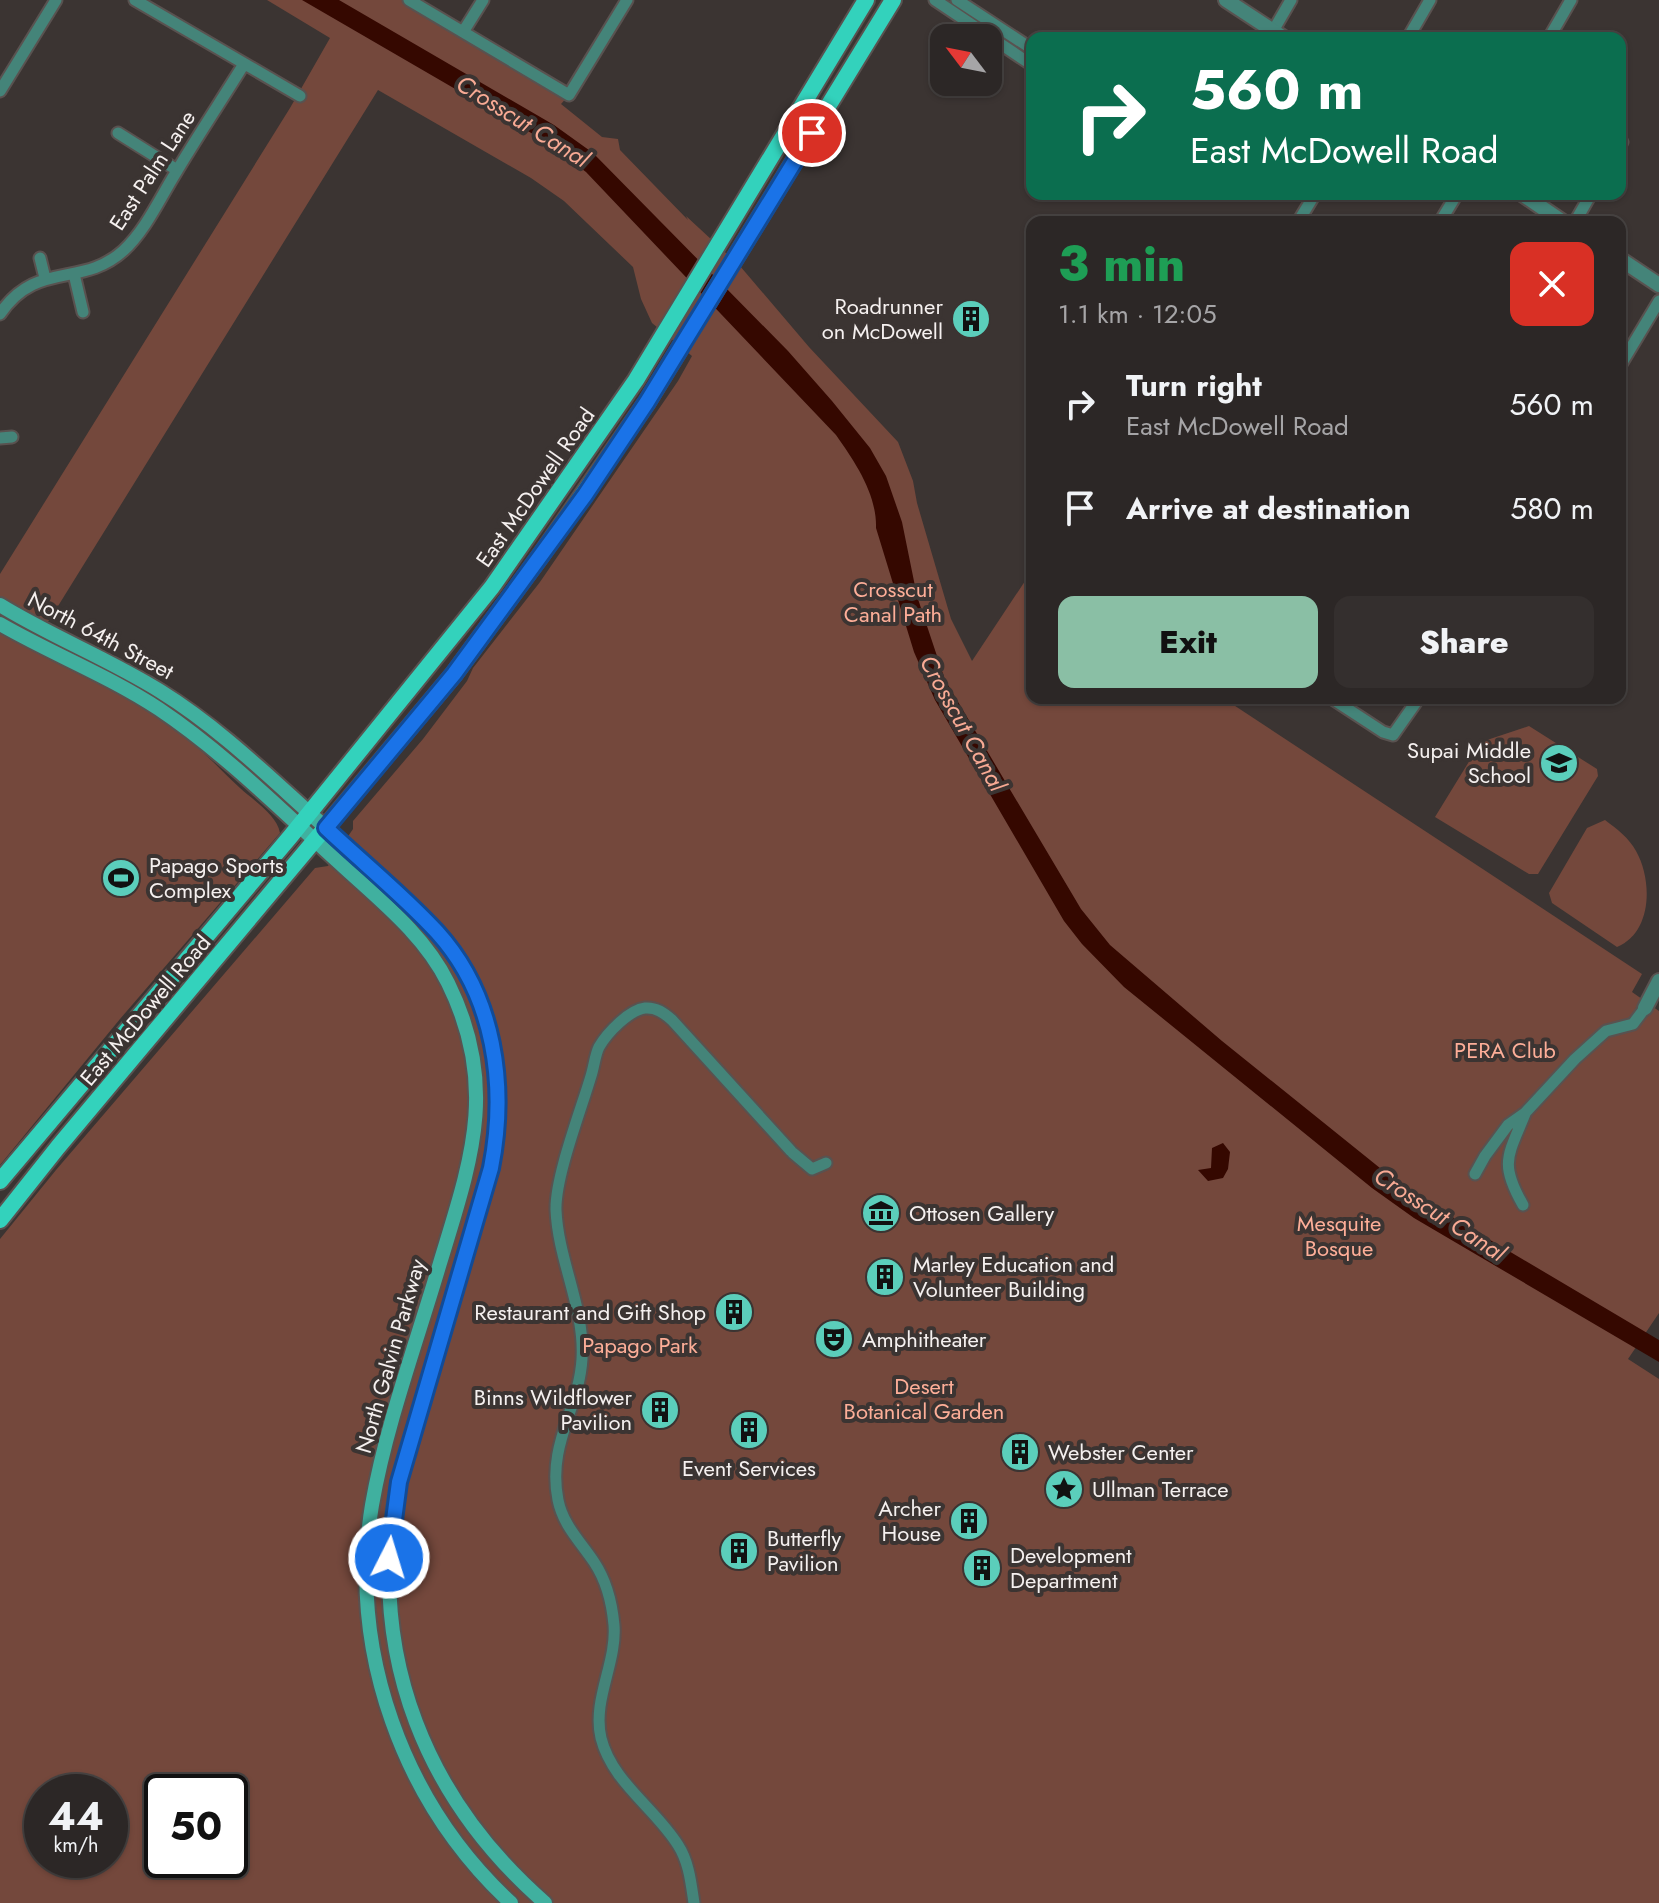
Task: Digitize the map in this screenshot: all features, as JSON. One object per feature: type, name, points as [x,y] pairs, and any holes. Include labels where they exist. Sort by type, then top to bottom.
[{"type":"main road","name":"East McDowell Road","points":[[0,1181],[298,827],[492,587],[636,380],[866,0]]},
{"type":"main road","name":"East McDowell Road","points":[[0,1220],[454,674],[597,477],[708,304],[893,0]]},
{"type":"main road","points":[[477,642],[497,599],[520,567],[524,542],[554,520],[597,477]]},
{"type":"main road","name":"North 64th Street","points":[[0,605],[130,673],[213,727],[326,828]]},
{"type":"main road","name":"North 64th Street","points":[[0,624],[122,687],[165,713],[213,749],[315,842]]},
{"type":"main road","points":[[122,687],[130,673]]},
{"type":"main road","name":"North Galvin Parkway","points":[[326,828],[399,894],[447,944],[478,999],[495,1052],[500,1108],[495,1147],[399,1482],[391,1539],[389,1591],[398,1666],[408,1703],[432,1762],[478,1835],[504,1865],[545,1903]]},
{"type":"main road","name":"North Galvin Parkway","points":[[315,842],[385,905],[424,946],[447,979],[473,1058],[477,1109],[472,1153],[381,1463],[369,1529],[368,1602],[380,1685],[392,1724],[411,1768],[455,1840],[511,1903]]},
{"type":"street","points":[[0,91],[56,0]]},
{"type":"street","points":[[135,0],[300,96]]},
{"type":"street","points":[[409,0],[569,95],[627,0]]},
{"type":"street","points":[[463,32],[483,0]]},
{"type":"street","points":[[935,0],[1026,61]]},
{"type":"street","points":[[957,0],[1026,45]]},
{"type":"street","points":[[1226,0],[1275,32]]},
{"type":"street","points":[[1279,32],[1291,0]]},
{"type":"street","points":[[1411,32],[1430,0]]},
{"type":"street","points":[[1552,32],[1571,0]]},
{"type":"street","name":"East Palm Lane","points":[[0,314],[18,293],[45,278],[74,274],[121,253],[135,238],[244,64]]},
{"type":"street","points":[[118,133],[177,170]]},
{"type":"street","points":[[1531,200],[1554,216]]},
{"type":"street","points":[[40,258],[45,278]]},
{"type":"street","points":[[1626,263],[1659,285]]},
{"type":"street","points":[[74,274],[83,312]]},
{"type":"street","points":[[1626,356],[1659,301]]},
{"type":"street","points":[[1340,704],[1383,732],[1393,735],[1415,704]]},
{"type":"street","points":[[1475,1174],[1508,1125],[1525,1113],[1592,1043],[1606,1031],[1633,1024],[1659,981]]},
{"type":"street","points":[[694,1903],[688,1871],[678,1845],[613,1766],[601,1737],[599,1711],[613,1647],[610,1600],[596,1565],[569,1529],[562,1514],[555,1469],[557,1451],[582,1361],[582,1338],[558,1226],[558,1191],[599,1048],[628,1017],[645,1008],[663,1012],[792,1152],[812,1169],[826,1163]]},
{"type":"street","points":[[1523,1205],[1509,1180],[1507,1164],[1512,1141],[1525,1113]]},
{"type":"green space","name":"Papago Park","points":[[267,0],[409,0],[569,95],[561,104],[602,137],[618,139],[620,150],[688,220],[686,216],[740,266],[809,347],[898,442],[913,481],[951,619],[972,661],[1026,580],[1026,704],[1232,704],[1642,974],[1632,992],[1659,1011],[1659,1313],[1628,1359],[1659,1379],[1659,1903],[0,1903],[0,1239],[315,868],[328,866],[353,829],[353,821],[423,739],[540,582],[692,356],[652,323],[641,299],[633,267],[564,201],[531,178],[378,90],[50,619],[26,647],[169,723],[264,808],[280,833],[0,1165],[0,574],[290,108],[330,38]]},
{"type":"green space","points":[[1529,726],[1597,769],[1598,776],[1538,874],[1529,874],[1435,817],[1481,742]]},
{"type":"green space","points":[[1605,820],[1636,851],[1642,863],[1647,891],[1643,918],[1637,930],[1629,940],[1617,947],[1552,903],[1549,893],[1587,828]]},
{"type":"water","name":"Crosscut Canal","points":[[302,0],[339,0],[554,125],[593,153],[788,351],[870,448],[886,476],[902,522],[917,596],[945,680],[1081,909],[1110,945],[1222,1041],[1411,1193],[1659,1340],[1659,1362],[1414,1218],[1372,1188],[1124,987],[1064,921],[935,700],[914,652],[876,528],[869,491],[836,435],[586,172],[545,141]]},
{"type":"water","points":[[1223,1143],[1230,1152],[1228,1169],[1223,1178],[1208,1181],[1198,1170],[1211,1168],[1212,1148]]},
{"type":"place","name":"Roadrunner on McDowell","points":[[971,319]]},
{"type":"place","name":"Supai Middle School","points":[[1559,763]]},
{"type":"place","name":"Papago Sports Complex","points":[[121,878]]},
{"type":"place","name":"Ottosen Gallery","points":[[881,1213]]},
{"type":"place","name":"Marley Education and Volunteer Building","points":[[885,1277]]},
{"type":"place","name":"Restaurant and Gift Shop","points":[[734,1312]]},
{"type":"place","name":"Amphitheater","points":[[834,1339]]},
{"type":"place","name":"Binns Wildflower Pavilion","points":[[660,1410]]},
{"type":"place","name":"Event Services","points":[[749,1430]]},
{"type":"place","name":"Webster Center","points":[[1020,1452]]},
{"type":"place","name":"Ullman Terrace","points":[[1064,1489]]},
{"type":"place","name":"Archer House","points":[[969,1521]]},
{"type":"place","name":"Butterfly Pavilion","points":[[739,1551]]},
{"type":"place","name":"Development Department","points":[[982,1568]]},
{"type":"route","points":[[389,1558],[399,1482],[491,1168],[498,1129],[499,1085],[495,1052],[486,1019],[465,972],[447,944],[399,894],[326,828],[454,674],[585,495],[647,402],[812,133]]},
{"type":"park label","name":"Crosscut Canal Path","points":[[893,602]]},
{"type":"park label","name":"PERA Club","points":[[1505,1050]]},
{"type":"park label","name":"Mesquite Bosque","points":[[1339,1236]]},
{"type":"park label","name":"Desert Botanical Garden","points":[[924,1398]]}]
